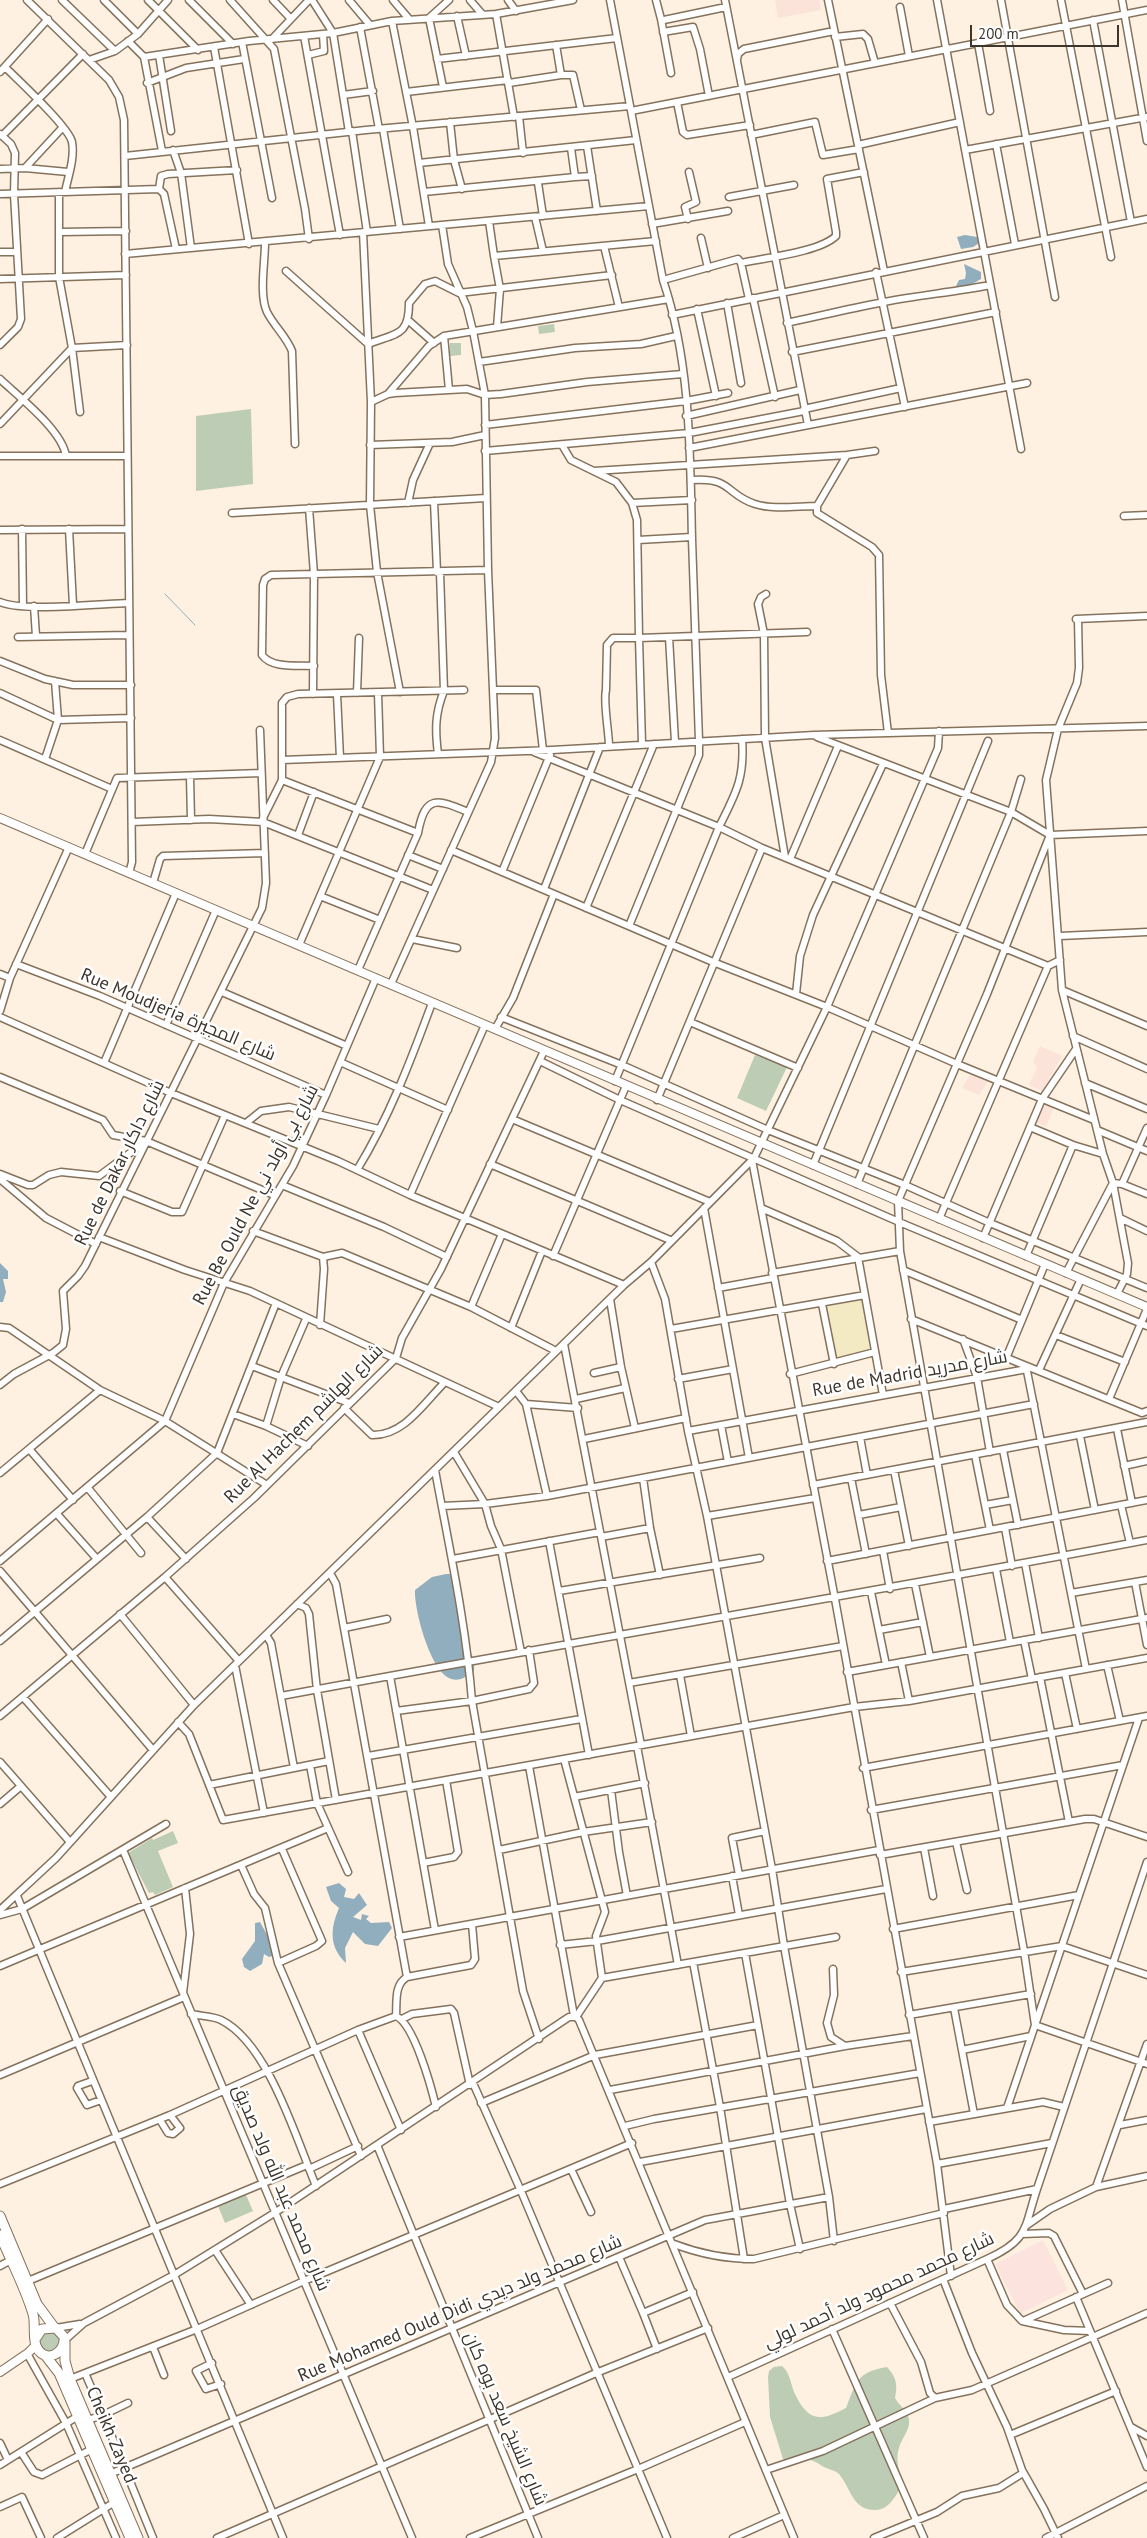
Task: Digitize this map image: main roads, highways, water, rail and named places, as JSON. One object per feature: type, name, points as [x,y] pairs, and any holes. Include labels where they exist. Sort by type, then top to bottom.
[{"type":"highway","points":[[0,2216],[38,2304],[61,2332],[65,2341],[58,2354],[43,2354],[36,2341],[33,2315],[0,2235]]},
{"type":"highway","points":[[36,2341],[42,2328],[55,2327]]},
{"type":"highway","name":"Cheikh Zayed","points":[[65,2341],[65,2361],[70,2379],[110,2474],[130,2538]]},
{"type":"highway","name":"Cheikh Zayed","points":[[43,2354],[59,2373],[92,2449],[138,2538]]},
{"type":"main road","points":[[0,818],[1147,1308]]},
{"type":"main road","points":[[0,2372],[17,2361],[36,2341]]},
{"type":"main road","points":[[17,2361],[43,2354]]},
{"type":"water","points":[[965,235],[977,237],[981,242],[973,247],[961,249],[957,237]]},
{"type":"water","points":[[964,264],[981,272],[981,279],[960,291],[956,286],[959,280],[965,279]]},
{"type":"water","points":[[0,1263],[8,1271],[8,1279],[3,1279],[6,1292],[3,1302],[0,1302]]},
{"type":"water","points":[[450,1574],[455,1582],[465,1642],[474,1660],[474,1671],[456,1680],[449,1678],[436,1663],[424,1638],[415,1599],[415,1590],[432,1577]]},
{"type":"water","points":[[339,1883],[346,1889],[344,1897],[354,1899],[359,1893],[367,1905],[353,1917],[361,1920],[362,1914],[369,1916],[366,1919],[371,1923],[389,1922],[392,1928],[378,1946],[365,1944],[353,1932],[345,1948],[346,1963],[336,1951],[333,1937],[334,1923],[339,1908],[331,1901],[326,1887]]},
{"type":"water","points":[[260,1922],[275,1949],[275,1955],[269,1957],[264,1954],[262,1964],[250,1971],[244,1967],[242,1959],[255,1941],[255,1923]]},
{"type":"waterway","points":[[165,594],[195,625]]}]
